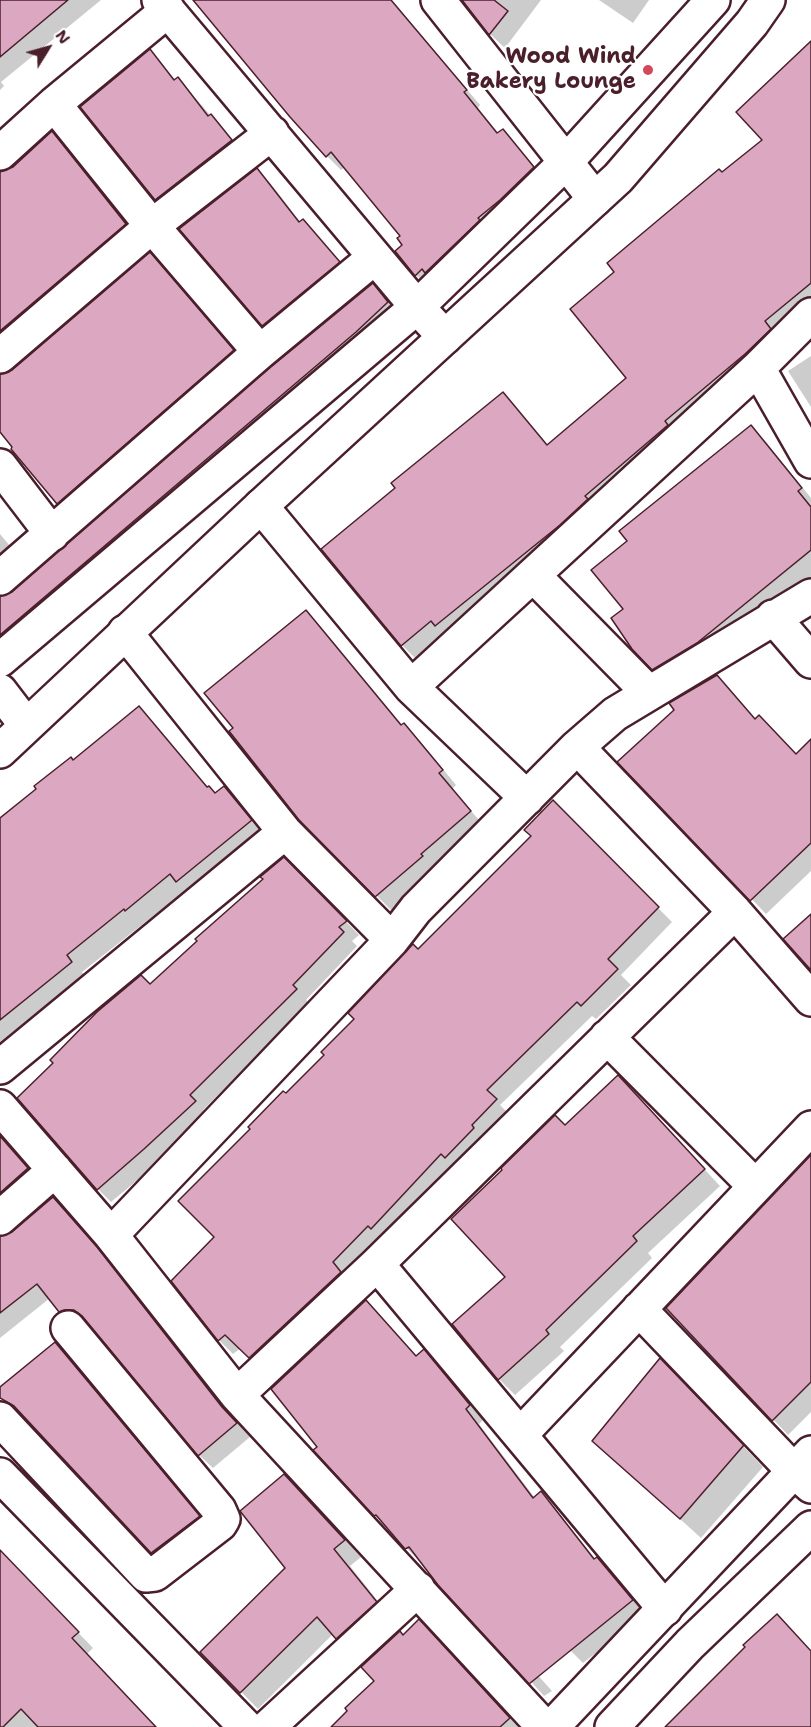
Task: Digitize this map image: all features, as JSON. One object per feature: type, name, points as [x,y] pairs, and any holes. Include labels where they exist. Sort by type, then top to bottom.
[{"type":"street","points":[[438,0],[595,199]]},
{"type":"street","points":[[0,660],[417,307],[565,163],[713,0]]},
{"type":"street","points":[[0,751],[125,632],[626,169],[752,23],[768,0]]},
{"type":"street","points":[[0,153],[164,5],[417,307],[445,337]]},
{"type":"street","points":[[54,104],[152,226],[260,352]]},
{"type":"street","points":[[0,356],[152,226],[272,133]]},
{"type":"street","points":[[0,578],[260,352],[375,257]]},
{"type":"street","points":[[411,687],[758,368],[811,315]]},
{"type":"street","points":[[758,368],[811,461]]},
{"type":"street","points":[[0,466],[52,534]]},
{"type":"street","points":[[261,506],[411,687],[527,798]]},
{"type":"street","points":[[533,574],[648,692]]},
{"type":"street","points":[[111,1235],[392,940],[416,909],[577,747],[615,714],[648,692],[811,596]]},
{"type":"street","points":[[773,617],[811,661]]},
{"type":"street","points":[[125,632],[285,832],[392,940]]},
{"type":"street","points":[[0,692],[26,725]]},
{"type":"street","points":[[577,747],[735,912],[811,999]]},
{"type":"street","points":[[0,1066],[285,832]]},
{"type":"street","points":[[237,1395],[377,1264],[735,912]]},
{"type":"street","points":[[607,1037],[755,1186]]},
{"type":"street","points":[[0,1107],[111,1235],[237,1395],[544,1727]]},
{"type":"street","points":[[520,1435],[811,1128]]},
{"type":"street","points":[[0,1218],[55,1170]]},
{"type":"street","points":[[377,1264],[665,1609]]},
{"type":"street","points":[[552,1727],[665,1609],[805,1470],[639,1309]]},
{"type":"street","points":[[0,1419],[146,1575],[155,1574],[220,1524],[223,1519],[219,1510],[68,1328]]},
{"type":"street","points":[[0,1475],[246,1727]]},
{"type":"street","points":[[41,1516],[67,1492]]},
{"type":"street","points":[[612,1727],[690,1644],[811,1528]]},
{"type":"street","points":[[268,1727],[418,1589]]},
{"type":"building","points":[[0,0],[68,0],[0,57]]},
{"type":"building","points":[[193,0],[391,0],[467,90],[464,92],[497,133],[503,129],[534,167],[478,218],[480,220],[425,273],[422,269],[415,276],[395,251],[402,245],[397,238],[400,236],[331,152],[326,157],[290,117]]},
{"type":"building","points":[[462,0],[494,0],[508,11],[489,35]]},
{"type":"building","points":[[811,41],[811,283],[765,321],[771,329],[745,354],[665,421],[668,425],[585,496],[588,499],[560,525],[435,626],[431,621],[401,646],[321,549],[395,488],[391,483],[503,392],[547,445],[626,378],[570,309],[614,272],[607,263],[719,169],[722,172],[762,140],[736,112]]},
{"type":"building","points":[[150,49],[174,80],[178,77],[208,116],[211,114],[232,140],[155,200],[80,107]]},
{"type":"building","points":[[52,131],[126,224],[0,331],[0,172],[13,167]]},
{"type":"building","points":[[257,168],[299,222],[303,219],[340,262],[262,326],[179,229]]},
{"type":"building","points":[[150,252],[234,350],[57,504],[11,449],[12,447],[0,432],[0,374],[12,370]]},
{"type":"building","points":[[373,283],[388,302],[356,332],[0,635],[0,596],[12,592],[272,366]]},
{"type":"building","points":[[751,425],[802,488],[798,491],[811,507],[811,550],[697,643],[652,670],[632,649],[611,618],[623,609],[591,570],[627,541],[619,531]]},
{"type":"building","points":[[306,610],[401,725],[404,723],[443,770],[439,773],[471,811],[375,897],[299,820],[229,731],[233,728],[204,693]]},
{"type":"building","points":[[717,675],[755,719],[759,715],[796,754],[811,739],[811,843],[750,901],[617,762],[674,710],[669,703]]},
{"type":"building","points":[[139,706],[207,787],[209,786],[215,793],[224,786],[252,820],[176,882],[170,874],[125,911],[124,909],[67,955],[72,962],[0,1020],[0,818],[36,789],[34,786],[71,757],[73,760]]},
{"type":"building","points":[[553,800],[659,907],[608,959],[618,969],[581,1006],[577,1002],[487,1090],[497,1099],[472,1125],[474,1128],[445,1158],[441,1154],[371,1229],[368,1226],[333,1262],[341,1272],[249,1358],[225,1335],[218,1341],[171,1281],[214,1237],[178,1201],[250,1129],[248,1127],[283,1091],[286,1093],[324,1055],[321,1052],[354,1019],[348,1013],[413,944],[418,949],[531,836],[524,830]]},
{"type":"building","points":[[284,857],[347,921],[339,927],[344,932],[293,985],[297,989],[190,1095],[196,1101],[97,1190],[17,1098],[53,1063],[50,1060],[97,1012],[141,975],[150,984],[197,941],[195,939],[263,879],[260,877]]},
{"type":"building","points":[[811,914],[811,970],[783,939]]},
{"type":"building","points":[[618,1075],[705,1169],[633,1236],[637,1241],[546,1330],[549,1334],[498,1380],[452,1324],[505,1277],[451,1219],[555,1115],[565,1125]]},
{"type":"building","points":[[0,1136],[28,1168],[0,1193]]},
{"type":"building","points":[[811,1155],[811,1382],[772,1421],[666,1308]]},
{"type":"building","points":[[53,1197],[97,1247],[237,1423],[198,1456],[82,1316],[74,1310],[59,1312],[37,1284],[0,1313],[0,1236],[12,1232]]},
{"type":"building","points":[[366,1300],[416,1356],[424,1349],[470,1405],[466,1409],[533,1498],[541,1491],[594,1559],[597,1557],[633,1600],[529,1684],[438,1585],[409,1547],[405,1549],[376,1515],[374,1516],[313,1450],[317,1447],[271,1389]]},
{"type":"building","points":[[55,1342],[200,1516],[151,1553],[14,1406],[0,1398],[0,1387]]},
{"type":"building","points":[[660,1358],[744,1445],[680,1519],[592,1441]]},
{"type":"building","points":[[284,1474],[345,1540],[334,1549],[377,1602],[336,1639],[317,1617],[240,1693],[200,1652],[285,1568],[240,1511]]},
{"type":"building","points":[[0,1550],[79,1632],[72,1638],[156,1727],[38,1727],[21,1709],[3,1727],[0,1727]]},
{"type":"building","points":[[777,1614],[811,1651],[811,1727],[665,1727],[745,1647],[743,1645]]},
{"type":"building","points":[[419,1619],[510,1718],[500,1727],[331,1727],[347,1711],[345,1708],[374,1681],[361,1667],[400,1631],[403,1635]]},
{"type":"place","name":"Wood Wind Bakery Lounge","points":[[648,70]]}]
